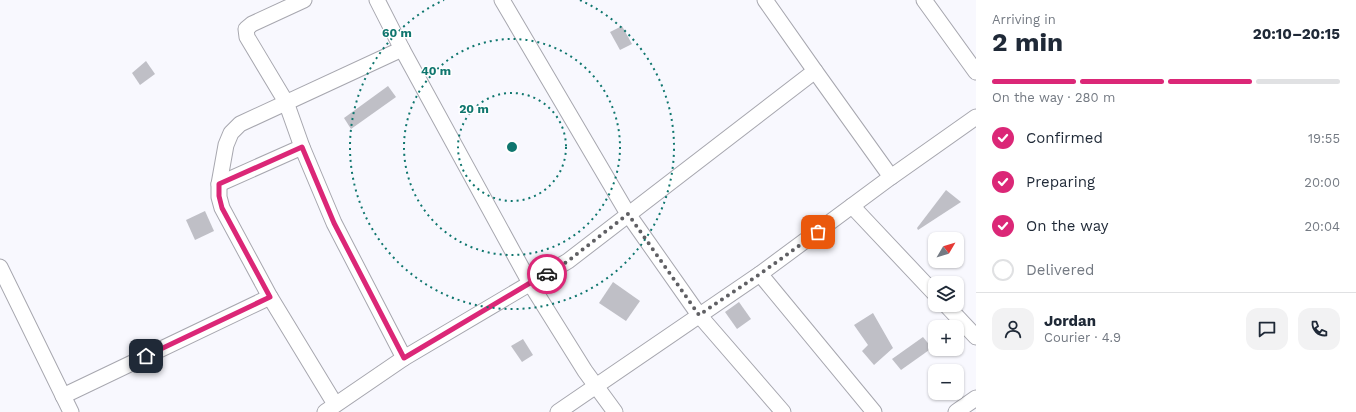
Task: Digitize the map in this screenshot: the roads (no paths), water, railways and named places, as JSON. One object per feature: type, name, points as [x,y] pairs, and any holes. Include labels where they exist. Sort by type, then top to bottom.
[{"type":"street","points":[[304,0],[252,24],[246,28],[247,37],[286,102],[302,147],[334,223],[404,358]]},
{"type":"street","points":[[377,0],[402,49],[530,283],[596,387],[615,412]]},
{"type":"street","points":[[502,0],[628,214],[699,315],[783,412]]},
{"type":"street","points":[[765,0],[891,177]]},
{"type":"street","points":[[924,0],[976,72]]},
{"type":"street","points":[[402,49],[240,124],[231,133],[226,145],[219,184],[219,196],[222,208],[328,410],[404,358],[530,283],[554,271],[815,71]]},
{"type":"street","points":[[558,412],[760,274],[891,177],[976,117]]},
{"type":"street","points":[[219,184],[302,147]]},
{"type":"street","points":[[852,206],[928,287]]},
{"type":"street","points":[[0,267],[71,412]]},
{"type":"street","points":[[760,274],[874,412]]},
{"type":"street","points":[[63,396],[270,297]]},
{"type":"street","points":[[953,312],[976,337]]},
{"type":"street","points":[[956,412],[976,398]]}]
